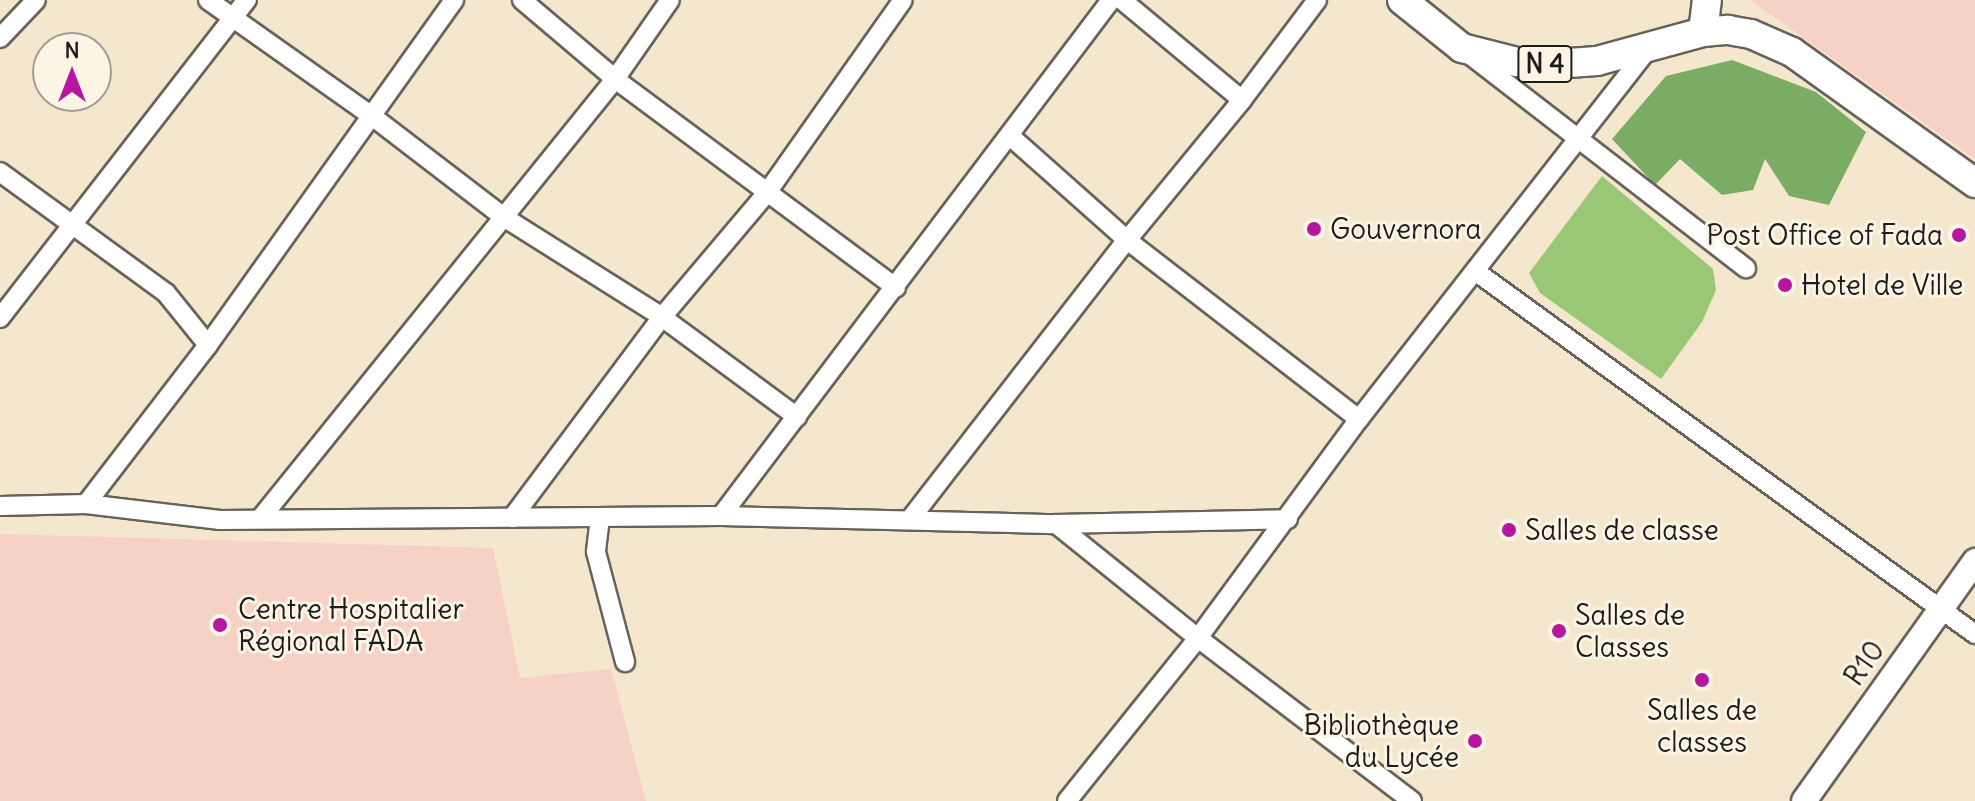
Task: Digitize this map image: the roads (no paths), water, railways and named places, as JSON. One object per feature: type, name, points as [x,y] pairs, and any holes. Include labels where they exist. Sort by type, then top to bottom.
[{"type":"main road","name":"N 4","points":[[1402,0],[1462,48],[1517,62],[1555,64],[1597,61],[1647,50],[1703,32],[1728,30],[1751,34],[1792,52],[1975,183]]},
{"type":"main road","points":[[1703,32],[1707,0]]},
{"type":"main road","name":"R10","points":[[1804,801],[1975,561]]},
{"type":"street","points":[[0,38],[36,0]]},
{"type":"street","points":[[208,0],[372,116],[505,218],[662,317],[797,417]]},
{"type":"street","points":[[0,318],[247,0]]},
{"type":"street","points":[[86,504],[208,345],[454,0]]},
{"type":"street","points":[[522,0],[615,79],[896,288]]},
{"type":"street","points":[[260,519],[615,79],[670,0]]},
{"type":"street","points":[[512,518],[662,317],[766,194],[903,0]]},
{"type":"street","points":[[721,516],[1111,0]]},
{"type":"street","points":[[1122,0],[1242,100]]},
{"type":"street","points":[[911,518],[1127,240],[1242,100],[1317,0]]},
{"type":"street","points":[[1462,48],[1746,268]]},
{"type":"street","points":[[1067,801],[1198,638],[1359,419],[1647,50]]},
{"type":"street","points":[[1010,136],[1127,240],[1359,419]]},
{"type":"street","points":[[0,172],[166,293],[208,345]]},
{"type":"street","points":[[1475,271],[1975,634]]},
{"type":"street","points":[[0,506],[86,504],[220,520],[721,516],[911,518],[1056,524],[1288,519]]},
{"type":"street","points":[[600,518],[596,552],[625,662]]},
{"type":"street","points":[[1056,524],[1198,638],[1412,801]]},
{"type":"place","name":"Gouvernora","points":[[1314,229]]},
{"type":"place","name":"Post Office of Fada","points":[[1959,235]]},
{"type":"place","name":"Hotel de Ville","points":[[1785,285]]},
{"type":"place","name":"Salles de classe","points":[[1509,530]]},
{"type":"place","name":"Centre Hospitalier Régional FADA","points":[[220,625]]},
{"type":"place","name":"Salles de Classes","points":[[1559,631]]},
{"type":"place","name":"Salles de classes","points":[[1702,680]]},
{"type":"place","name":"Bibliothèque du Lycée","points":[[1475,741]]}]
